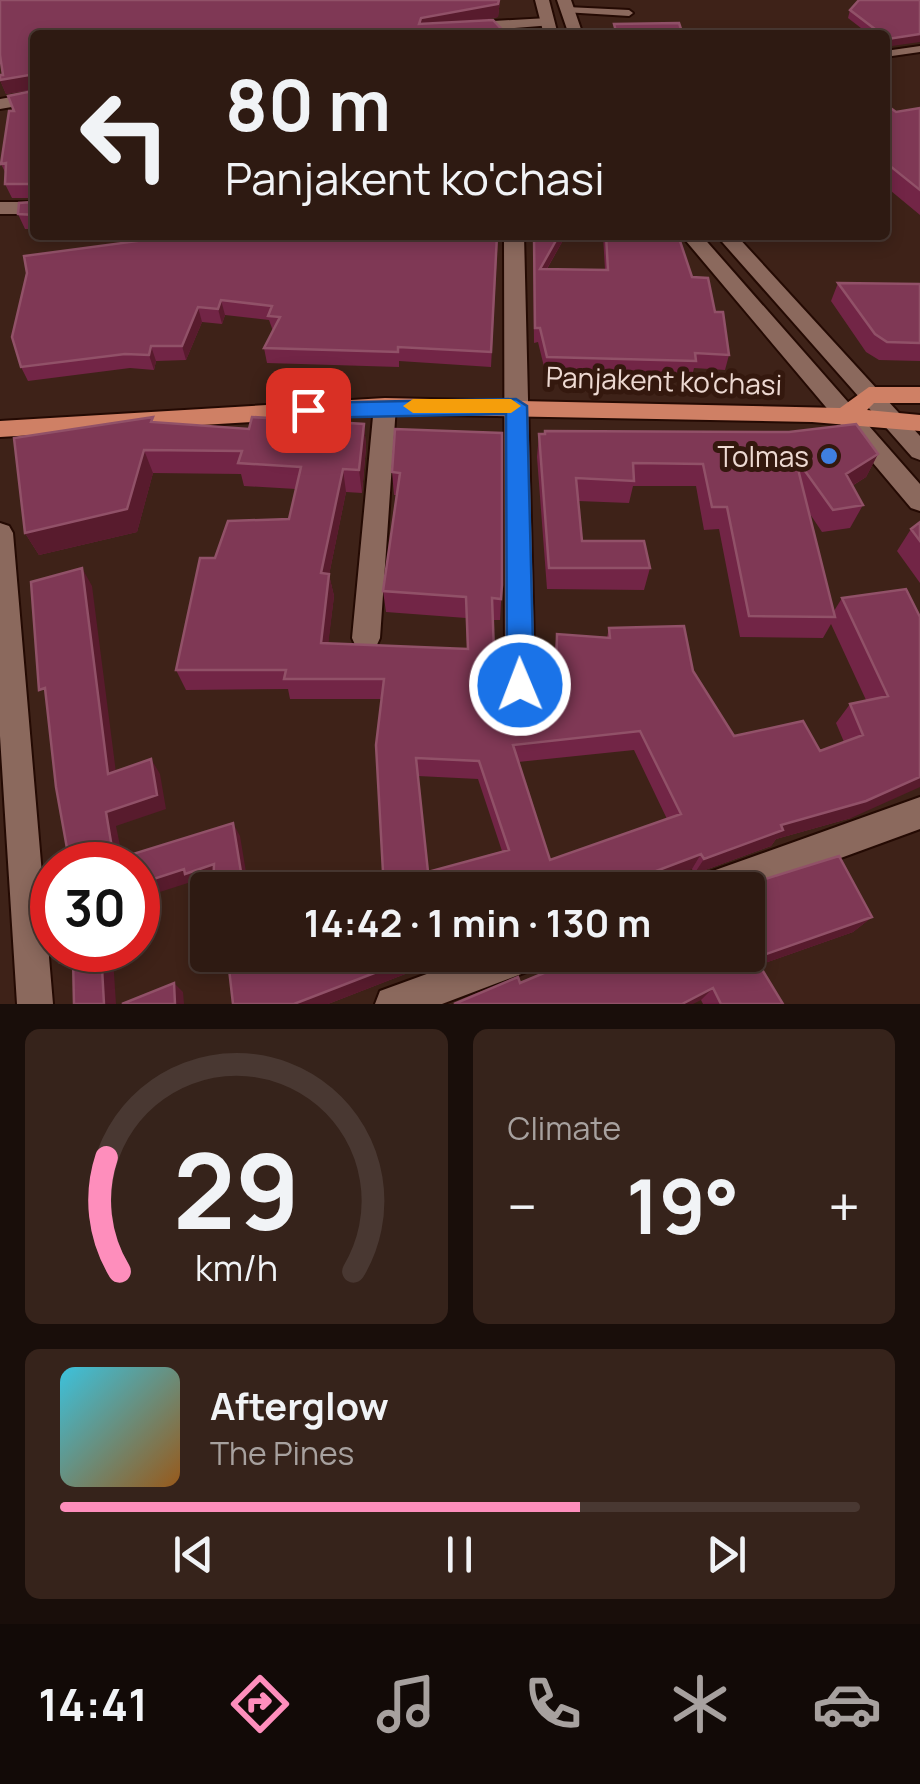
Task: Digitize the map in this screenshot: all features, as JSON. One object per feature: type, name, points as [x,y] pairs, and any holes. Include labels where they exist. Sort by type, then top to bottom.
[{"type":"main road","points":[[846,416],[868,396],[920,395]]},
{"type":"main road","name":"Panjakent ko'chasi","points":[[0,429],[385,406],[846,416],[920,423]]},
{"type":"street","points":[[462,30],[493,25],[550,29],[542,0]]},
{"type":"street","points":[[566,5],[574,30]]},
{"type":"street","points":[[0,104],[30,99]]},
{"type":"street","points":[[0,208],[30,208]]},
{"type":"street","points":[[514,240],[520,685]]},
{"type":"street","points":[[695,240],[920,500]]},
{"type":"street","points":[[730,240],[920,451]]},
{"type":"street","points":[[366,638],[385,406]]},
{"type":"street","points":[[0,533],[35,1004]]},
{"type":"street","points":[[758,872],[920,813]]},
{"type":"street","points":[[393,1004],[481,972]]},
{"type":"lane","points":[[566,5],[629,13]]},
{"type":"lane","points":[[890,53],[920,50]]},
{"type":"building","points":[[0,0],[499,0],[498,4],[421,18],[419,24],[493,20],[502,30],[30,30],[30,76],[0,80]]},
{"type":"building","points":[[859,0],[920,0],[920,34],[890,39],[890,30],[876,30],[850,10]]},
{"type":"building","points":[[679,23],[681,30],[616,30],[614,24]]},
{"type":"building","points":[[30,92],[30,185],[5,184],[6,163],[1,164],[9,111],[14,111],[8,96]]},
{"type":"building","points":[[890,108],[896,112],[920,108],[920,190],[890,166]]},
{"type":"building","points":[[30,202],[30,215],[18,214],[19,203]]},
{"type":"building","points":[[145,240],[497,240],[491,352],[398,347],[398,352],[264,348],[280,317],[268,316],[272,306],[221,300],[218,309],[198,307],[182,346],[151,346],[149,355],[125,354],[21,367],[12,337],[27,273],[24,256]]},
{"type":"building","points":[[534,240],[556,240],[540,269],[608,270],[606,240],[680,240],[692,277],[708,278],[715,312],[723,312],[729,355],[695,353],[696,361],[547,357],[540,328],[535,328]]},
{"type":"building","points":[[838,283],[920,284],[920,343],[887,342],[875,334]]},
{"type":"building","points":[[153,417],[151,422],[249,429],[252,417],[364,424],[359,470],[343,469],[321,573],[329,574],[321,643],[468,649],[466,597],[383,591],[400,473],[392,472],[395,429],[502,433],[502,585],[501,599],[492,598],[495,679],[556,678],[557,634],[610,638],[609,628],[684,626],[693,671],[734,736],[803,721],[820,751],[863,735],[850,704],[888,696],[842,598],[906,589],[920,617],[920,777],[866,801],[781,825],[783,830],[704,859],[701,854],[654,872],[428,872],[383,872],[376,745],[384,679],[284,679],[286,670],[176,670],[200,558],[215,558],[228,521],[289,519],[301,467],[238,463],[242,451],[144,450],[127,509],[25,533],[14,438]],"holes":[[[640,731],[681,814],[550,860],[513,745]],[[416,758],[479,761],[509,850],[428,872]]]},
{"type":"building","points":[[856,424],[878,454],[846,474],[863,505],[833,510],[795,457],[835,617],[749,616],[727,507],[712,507],[703,464],[633,463],[634,481],[576,478],[582,541],[644,541],[650,568],[549,568],[539,434],[545,431],[789,432]]},
{"type":"building","points":[[920,522],[920,541],[911,529]]},
{"type":"building","points":[[82,568],[108,774],[151,759],[157,795],[106,812],[111,842],[66,842],[45,688],[39,690],[31,582]]},
{"type":"building","points":[[233,823],[241,872],[214,872],[214,864],[185,874],[184,869],[160,877],[160,846]]},
{"type":"building","points":[[839,856],[872,917],[765,954],[765,879]]},
{"type":"building","points":[[73,972],[102,972],[104,1004],[74,1004]]},
{"type":"building","points":[[229,972],[377,972],[294,1004],[233,1004]]},
{"type":"building","points":[[546,972],[764,972],[783,1004],[721,1004],[713,988],[682,1004],[454,1004],[518,977],[520,983]]},
{"type":"building","points":[[174,983],[175,1004],[122,1004]]},
{"type":"slow traffic","points":[[413,406],[511,406]]},
{"type":"place","name":"Tolmas","points":[[829,456]]},
{"type":"route","points":[[308,410],[516,406],[520,685]]}]
